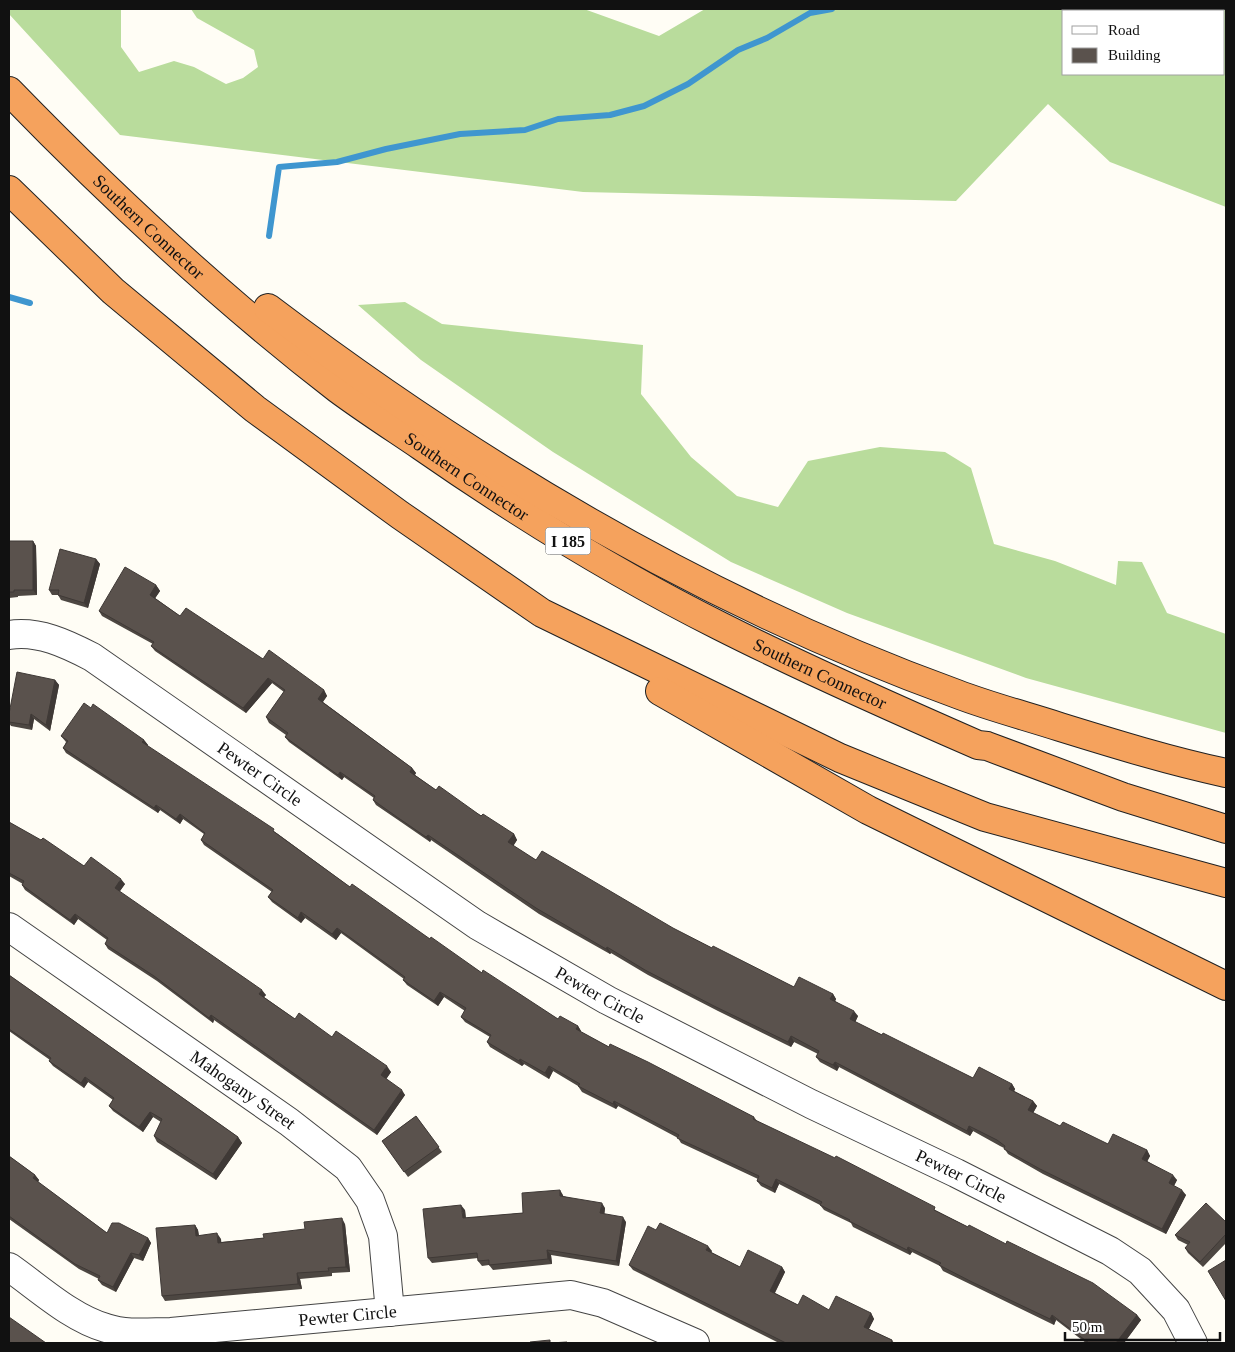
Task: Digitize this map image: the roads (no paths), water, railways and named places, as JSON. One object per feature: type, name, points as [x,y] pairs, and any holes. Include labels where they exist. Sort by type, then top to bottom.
[{"type":"highway","name":"Southern Connector","points":[[9,90],[98,182],[217,290],[340,390],[464,476],[590,555],[718,625],[851,690],[978,745],[1014,756],[1123,798],[1226,829]]},
{"type":"highway","points":[[9,90],[192,247],[329,354],[412,413],[486,462],[570,512],[715,590],[794,628],[875,663],[959,695],[1131,749],[1226,773]]},
{"type":"highway","points":[[9,190],[113,291],[255,409],[400,515],[633,676],[868,810],[1226,986]]},
{"type":"highway","points":[[542,613],[840,758],[985,817],[1226,883]]},
{"type":"highway","points":[[1014,756],[1064,765],[1226,811]]},
{"type":"street","name":"Pewter Circle","points":[[9,635],[17,634],[60,640],[92,657],[478,925],[607,1000],[811,1104],[956,1173],[1110,1251],[1140,1271],[1176,1310],[1194,1343]]},
{"type":"street","name":"Mahogany Street","points":[[9,927],[280,1117],[348,1168],[370,1200],[384,1236],[390,1312]]},
{"type":"street","name":"Pewter Circle","points":[[9,1268],[83,1319],[106,1328],[126,1332],[171,1332],[571,1295],[603,1303],[695,1343]]},
{"type":"waterway","points":[[269,236],[279,167],[337,162],[386,149],[460,134],[525,130],[558,119],[610,115],[644,106],[688,84],[738,50],[767,38],[810,13],[832,9]]},
{"type":"waterway","points":[[9,297],[30,303]]}]
